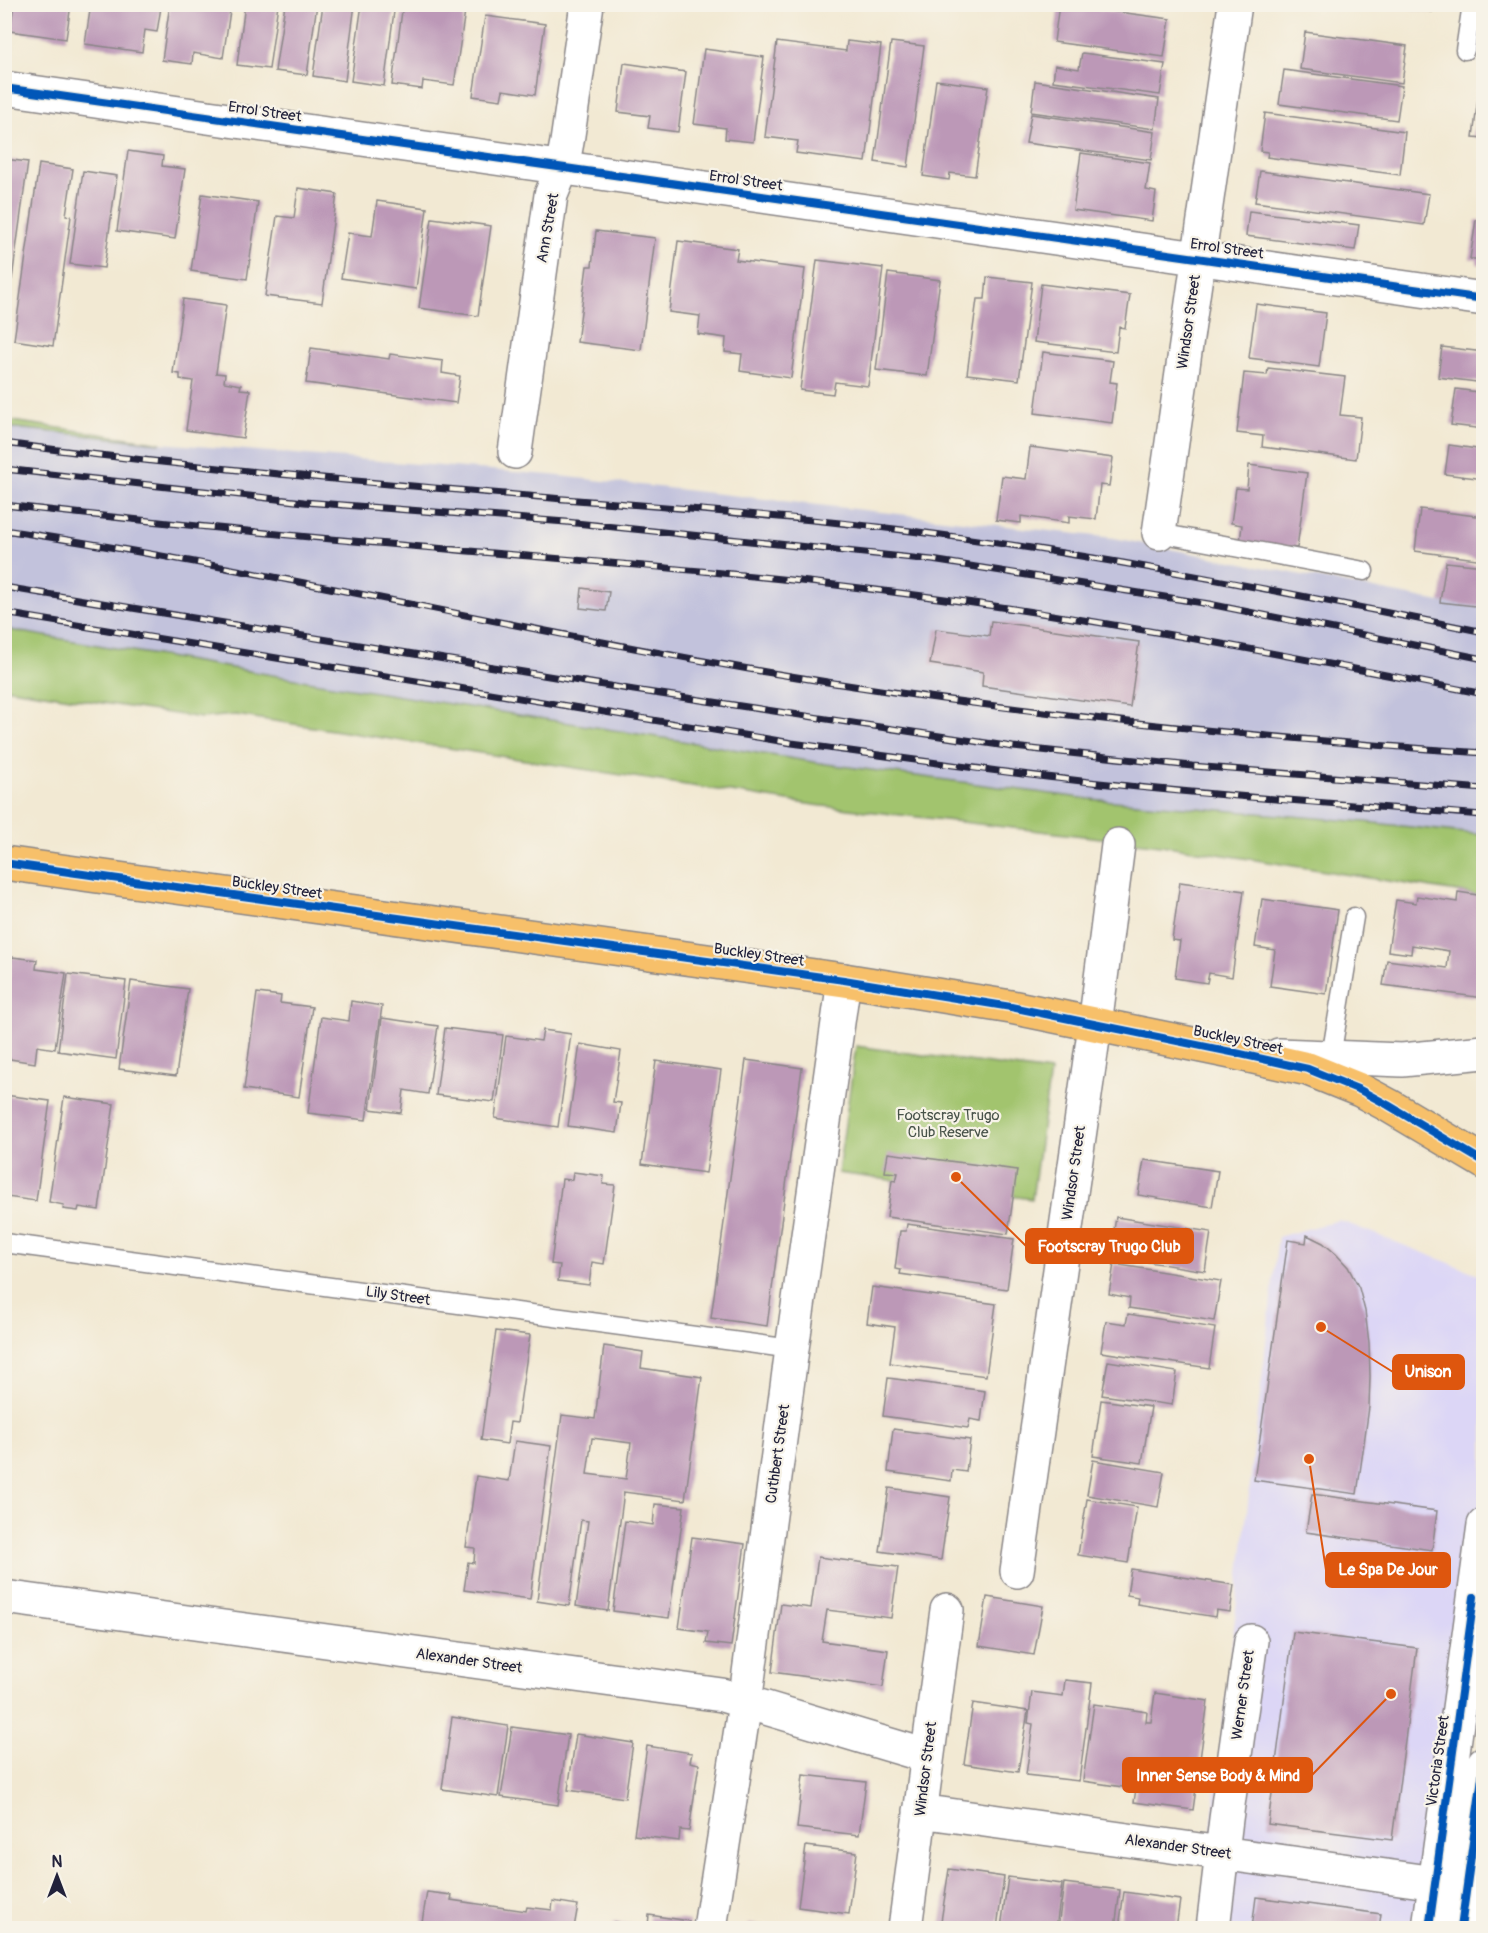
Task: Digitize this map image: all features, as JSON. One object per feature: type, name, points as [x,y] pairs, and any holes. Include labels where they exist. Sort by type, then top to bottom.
[{"type":"main road","name":"Buckley Street","points":[[4,863],[844,980],[965,999],[1308,1069],[1329,1067],[1484,1162]]},
{"type":"street","name":"Ann Street","points":[[515,452],[551,195],[562,168],[587,4]]},
{"type":"street","name":"Windsor Street","points":[[1159,533],[1231,5]]},
{"type":"street","name":"Errol Street","points":[[4,88],[1484,299]]},
{"type":"street","name":"Windsor Street","points":[[1017,1572],[1095,1025],[1118,844]]},
{"type":"street","name":"Cuthbert Street","points":[[710,1929],[745,1703],[844,980]]},
{"type":"street","points":[[1329,1067],[1484,1052]]},
{"type":"street","name":"Victoria Street","points":[[1429,1929],[1484,1525]]},
{"type":"street","name":"Alexander Street","points":[[4,1597],[722,1695],[927,1756]]},
{"type":"street","name":"Windsor Street","points":[[905,1929],[947,1610]]},
{"type":"street","name":"Werner Street","points":[[1213,1929],[1251,1641]]},
{"type":"street","points":[[1461,1929],[1479,1831],[1484,1763]]},
{"type":"street","name":"Alexander Street","points":[[920,1811],[1436,1883]]},
{"type":"lane","points":[[1466,50],[1472,4]]},
{"type":"lane","points":[[1159,533],[1364,571]]},
{"type":"lane","points":[[1329,1067],[1354,917]]},
{"type":"lane","name":"Lily Street","points":[[4,1243],[792,1349]]},
{"type":"shaded area","points":[[4,420],[161,443],[550,475],[1114,538],[1440,602],[1483,607],[1483,896],[1161,845],[814,805],[236,715],[201,718],[5,688]]},
{"type":"shaded area","points":[[1339,1220],[1483,1276],[1483,1492],[1429,1928],[1200,1928],[1278,1237]]},
{"type":"green space","points":[[5,420],[161,443],[5,427]]},
{"type":"green space","points":[[4,629],[319,683],[826,764],[1089,799],[1365,822],[1483,835],[1483,896],[1161,845],[814,805],[236,715],[201,718],[5,688]]},
{"type":"green space","name":"Footscray Trugo Club Reserve","points":[[856,1046],[1050,1072],[1032,1199],[838,1173]]},
{"type":"building","points":[[14,4],[71,4],[66,39],[10,31]]},
{"type":"building","points":[[91,4],[149,4],[161,7],[157,32],[145,30],[142,52],[85,44]]},
{"type":"building","points":[[170,4],[231,4],[223,58],[193,53],[192,64],[162,60]]},
{"type":"building","points":[[245,4],[278,4],[269,69],[237,65]]},
{"type":"building","points":[[285,4],[317,4],[307,75],[275,71]]},
{"type":"building","points":[[323,4],[355,4],[345,81],[313,76]]},
{"type":"building","points":[[362,4],[395,4],[384,86],[351,81]]},
{"type":"building","points":[[403,4],[466,4],[454,85],[423,81],[422,89],[392,85]]},
{"type":"building","points":[[1059,4],[1170,19],[1164,57],[1054,42]]},
{"type":"building","points":[[1413,4],[1433,4],[1432,12],[1412,9]]},
{"type":"building","points":[[485,16],[545,24],[535,95],[503,90],[501,100],[473,96]]},
{"type":"building","points":[[1305,32],[1407,46],[1402,83],[1300,69]]},
{"type":"building","points":[[847,41],[881,45],[866,162],[796,153],[798,141],[765,137],[777,42],[846,51]]},
{"type":"building","points":[[891,42],[924,46],[908,167],[875,162]]},
{"type":"building","points":[[704,49],[764,57],[753,142],[725,139],[726,128],[694,124]]},
{"type":"building","points":[[1082,53],[1165,64],[1160,95],[1053,81],[1055,65],[1079,69]]},
{"type":"building","points":[[624,63],[686,72],[678,132],[648,128],[650,116],[618,112]]},
{"type":"building","points":[[1284,70],[1402,86],[1397,120],[1279,104]]},
{"type":"building","points":[[936,80],[988,87],[975,176],[950,173],[949,180],[923,176]]},
{"type":"building","points":[[1035,81],[1159,99],[1155,129],[1031,112]]},
{"type":"building","points":[[1478,98],[1484,99],[1484,138],[1473,137]]},
{"type":"building","points":[[1265,113],[1405,132],[1400,175],[1267,157],[1268,152],[1260,151]]},
{"type":"building","points":[[1031,114],[1155,132],[1151,160],[1026,143]]},
{"type":"building","points":[[128,151],[163,156],[162,166],[185,169],[175,239],[117,231]]},
{"type":"building","points":[[1081,153],[1150,163],[1146,190],[1156,192],[1152,221],[1073,210]]},
{"type":"building","points":[[4,159],[28,162],[12,279],[4,278]]},
{"type":"building","points":[[39,164],[73,169],[66,215],[71,216],[53,346],[14,340]]},
{"type":"building","points":[[83,171],[117,176],[104,268],[70,264]]},
{"type":"building","points":[[1260,171],[1429,194],[1424,225],[1255,202]]},
{"type":"building","points":[[298,188],[337,194],[322,303],[265,296],[277,216],[294,218]]},
{"type":"building","points":[[202,194],[258,202],[247,279],[191,271]]},
{"type":"building","points":[[377,201],[427,208],[416,289],[341,278],[348,233],[372,236]]},
{"type":"building","points":[[1249,211],[1359,225],[1355,250],[1246,236]]},
{"type":"building","points":[[432,218],[491,226],[478,316],[419,308]]},
{"type":"building","points":[[1476,220],[1484,221],[1484,265],[1477,264],[1477,259],[1470,259]]},
{"type":"building","points":[[596,231],[655,238],[641,350],[577,342],[587,266],[592,266]]},
{"type":"building","points":[[678,241],[738,249],[736,260],[805,269],[791,378],[740,371],[742,354],[725,352],[726,338],[698,334],[700,316],[669,312]]},
{"type":"building","points":[[817,260],[883,268],[868,386],[835,382],[833,394],[800,390]]},
{"type":"building","points":[[888,273],[940,280],[927,376],[876,370]]},
{"type":"building","points":[[987,277],[1032,282],[1019,380],[967,374],[977,299],[985,299]]},
{"type":"building","points":[[1041,284],[1130,295],[1125,328],[1119,327],[1116,352],[1034,342]]},
{"type":"building","points":[[183,299],[226,305],[216,373],[225,374],[224,382],[241,385],[240,389],[250,390],[243,438],[186,430],[193,381],[180,379],[180,374],[173,373]]},
{"type":"building","points":[[1256,304],[1326,313],[1319,367],[1249,358]]},
{"type":"building","points":[[1442,347],[1484,352],[1484,383],[1438,377]]},
{"type":"building","points":[[311,348],[389,359],[390,354],[443,361],[442,373],[460,376],[456,403],[306,383]]},
{"type":"building","points":[[1043,352],[1113,361],[1110,382],[1117,383],[1112,423],[1035,413]]},
{"type":"building","points":[[1268,368],[1345,377],[1340,415],[1361,417],[1356,459],[1262,447],[1263,436],[1237,433],[1244,373],[1267,375]]},
{"type":"building","points":[[1456,389],[1484,393],[1484,429],[1451,425]]},
{"type":"building","points":[[1449,445],[1484,450],[1484,479],[1445,474]]},
{"type":"building","points":[[1030,447],[1113,458],[1109,486],[1100,485],[1096,519],[1069,516],[1069,523],[1021,516],[1021,523],[996,520],[1002,476],[1026,479]]},
{"type":"building","points":[[1249,465],[1307,473],[1297,548],[1240,542],[1242,525],[1231,523],[1236,488],[1247,489]]},
{"type":"building","points":[[1420,509],[1484,517],[1484,560],[1415,551]]},
{"type":"building","points":[[1446,562],[1484,566],[1484,607],[1440,602]]},
{"type":"building","points":[[582,588],[609,592],[606,611],[580,608]]},
{"type":"building","points":[[991,621],[1139,642],[1130,707],[982,686],[983,672],[930,664],[936,629],[989,636]]},
{"type":"building","points":[[1180,882],[1244,891],[1232,977],[1209,973],[1207,983],[1175,978],[1180,941],[1172,940]]},
{"type":"building","points":[[1458,892],[1484,896],[1484,998],[1383,985],[1387,960],[1447,968],[1449,951],[1412,945],[1411,954],[1388,951],[1396,900],[1416,903],[1417,896],[1457,902]]},
{"type":"building","points":[[1262,899],[1338,910],[1326,994],[1270,986],[1275,950],[1255,947]]},
{"type":"building","points":[[12,957],[37,960],[36,969],[66,973],[55,1049],[37,1046],[35,1063],[4,1058],[4,1009]]},
{"type":"building","points":[[68,974],[126,981],[116,1059],[58,1051]]},
{"type":"building","points":[[131,981],[188,989],[176,1076],[119,1069]]},
{"type":"building","points":[[257,993],[281,996],[280,1003],[312,1007],[299,1097],[244,1089]]},
{"type":"building","points":[[351,1001],[382,1006],[366,1120],[308,1113],[321,1017],[349,1021]]},
{"type":"building","points":[[382,1018],[438,1026],[428,1094],[404,1090],[401,1113],[370,1109]]},
{"type":"building","points":[[445,1028],[503,1035],[494,1102],[436,1095]]},
{"type":"building","points":[[543,1030],[571,1034],[558,1127],[495,1118],[506,1036],[541,1041]]},
{"type":"building","points":[[580,1044],[621,1051],[613,1102],[621,1103],[617,1133],[568,1126]]},
{"type":"building","points":[[746,1060],[802,1068],[767,1326],[711,1318]]},
{"type":"building","points":[[656,1061],[721,1070],[706,1173],[642,1164]]},
{"type":"building","points":[[4,1095],[50,1101],[36,1201],[7,1197],[7,1201],[4,1201]]},
{"type":"building","points":[[64,1097],[114,1104],[99,1210],[79,1207],[78,1211],[63,1209],[64,1205],[49,1202]]},
{"type":"building","points":[[888,1153],[1017,1170],[1008,1234],[887,1217],[892,1180],[896,1181],[898,1173],[885,1172]]},
{"type":"building","points":[[1144,1160],[1218,1171],[1212,1207],[1138,1195]]},
{"type":"building","points":[[573,1172],[604,1176],[603,1184],[615,1185],[604,1264],[592,1262],[589,1285],[558,1281],[560,1265],[551,1264],[562,1179],[572,1180]]},
{"type":"building","points":[[1116,1217],[1211,1232],[1205,1271],[1110,1256]]},
{"type":"building","points":[[907,1224],[1014,1239],[1007,1289],[900,1274],[901,1270],[895,1269],[900,1231],[906,1231]]},
{"type":"building","points":[[1307,1235],[1323,1243],[1348,1267],[1359,1288],[1365,1311],[1369,1343],[1369,1407],[1357,1494],[1254,1480],[1288,1240],[1306,1243]]},
{"type":"building","points":[[1114,1264],[1221,1281],[1214,1321],[1129,1308],[1130,1298],[1109,1294]]},
{"type":"building","points":[[872,1287],[996,1304],[986,1376],[890,1363],[895,1327],[867,1323]]},
{"type":"building","points":[[1128,1314],[1215,1328],[1209,1368],[1101,1352],[1106,1321],[1126,1324]]},
{"type":"building","points":[[496,1331],[530,1335],[517,1423],[510,1422],[507,1444],[481,1440]]},
{"type":"building","points":[[604,1346],[643,1352],[641,1368],[702,1377],[685,1500],[624,1492],[608,1611],[576,1606],[588,1521],[581,1520],[569,1606],[537,1601],[562,1415],[595,1419]],"holes":[[[592,1438],[631,1443],[626,1479],[587,1474]]]},
{"type":"building","points":[[1108,1361],[1177,1372],[1172,1405],[1102,1395]]},
{"type":"building","points":[[888,1378],[985,1391],[981,1421],[970,1419],[968,1428],[883,1416]]},
{"type":"building","points":[[1101,1400],[1151,1407],[1142,1463],[1093,1456]]},
{"type":"building","points":[[893,1429],[970,1440],[966,1472],[952,1470],[951,1481],[888,1472]]},
{"type":"building","points":[[515,1441],[551,1446],[530,1599],[464,1590],[468,1562],[474,1563],[475,1548],[466,1547],[476,1476],[509,1481]]},
{"type":"building","points":[[1093,1460],[1164,1472],[1158,1507],[1087,1495]]},
{"type":"building","points":[[889,1488],[950,1497],[941,1560],[880,1551]]},
{"type":"building","points":[[1312,1494],[1437,1511],[1432,1550],[1306,1532]]},
{"type":"building","points":[[1087,1499],[1137,1507],[1128,1563],[1078,1555]]},
{"type":"building","points":[[655,1504],[684,1507],[669,1618],[613,1611],[625,1521],[653,1525]]},
{"type":"building","points":[[692,1537],[745,1544],[731,1646],[706,1643],[708,1632],[679,1628]]},
{"type":"building","points":[[818,1557],[898,1567],[891,1618],[827,1610],[822,1641],[888,1650],[883,1687],[772,1672],[781,1604],[811,1608]]},
{"type":"building","points":[[1131,1569],[1234,1585],[1230,1612],[1216,1610],[1215,1617],[1137,1604],[1138,1597],[1127,1595]]},
{"type":"building","points":[[987,1597],[1043,1606],[1034,1655],[979,1646]]},
{"type":"building","points":[[1293,1632],[1417,1648],[1392,1840],[1268,1824]]},
{"type":"building","points":[[1065,1680],[1092,1683],[1079,1781],[1026,1775],[1033,1724],[1028,1723],[1032,1692],[1063,1696]]},
{"type":"building","points":[[1155,1693],[1208,1701],[1193,1810],[1134,1802],[1136,1789],[1083,1781],[1094,1704],[1147,1712],[1146,1722],[1151,1722]]},
{"type":"building","points":[[973,1703],[1028,1711],[1018,1772],[964,1764]]},
{"type":"building","points":[[452,1717],[508,1726],[498,1797],[442,1789]]},
{"type":"building","points":[[512,1727],[568,1735],[558,1805],[501,1797]]},
{"type":"building","points":[[576,1734],[633,1743],[625,1798],[568,1790]]},
{"type":"building","points":[[647,1746],[692,1753],[690,1762],[699,1764],[689,1831],[680,1830],[679,1841],[634,1835]]},
{"type":"building","points":[[803,1775],[866,1782],[859,1835],[797,1828]]},
{"type":"building","points":[[806,1846],[857,1852],[849,1914],[798,1907]]},
{"type":"building","points":[[949,1869],[1004,1877],[997,1928],[940,1928]]},
{"type":"building","points":[[1008,1877],[1062,1884],[1056,1928],[1001,1928]]},
{"type":"building","points":[[1064,1883],[1120,1890],[1115,1928],[1058,1928]]},
{"type":"building","points":[[427,1892],[452,1895],[451,1900],[526,1911],[527,1907],[552,1910],[553,1901],[578,1905],[574,1928],[421,1928]]},
{"type":"building","points":[[1124,1892],[1180,1900],[1176,1928],[1119,1928]]},
{"type":"building","points":[[1256,1897],[1381,1914],[1379,1928],[1252,1928]]},
{"type":"building","points":[[649,1915],[689,1921],[688,1928],[614,1928],[614,1922],[648,1926]]},
{"type":"building","points":[[749,1924],[770,1927],[770,1928],[748,1928]]},
{"type":"railway","points":[[4,443],[284,474],[878,527],[1106,560],[1484,632]]},
{"type":"railway","points":[[4,469],[304,502],[566,522],[932,560],[1209,604],[1484,659]]},
{"type":"railway","points":[[4,505],[301,536],[838,585],[1120,626],[1484,694]]},
{"type":"railway","points":[[4,530],[195,562],[671,655],[855,686],[1123,722],[1484,753]]},
{"type":"railway","points":[[4,587],[634,690],[1013,747],[1192,766],[1484,789]]},
{"type":"railway","points":[[4,613],[792,743],[907,759],[1147,788],[1484,815]]},
{"type":"cycle path","points":[[4,88],[1484,299]]},
{"type":"cycle path","points":[[4,863],[844,980],[1011,1007],[1308,1069],[1360,1090],[1484,1162]]},
{"type":"cycle path","points":[[1429,1928],[1474,1597]]},
{"type":"cycle path","points":[[1461,1928],[1484,1763]]},
{"type":"place","name":"Footscray Trugo Club","points":[[956,1177]]},
{"type":"place","name":"Unison","points":[[1321,1327]]},
{"type":"place","name":"Le Spa De Jour","points":[[1309,1459]]},
{"type":"place","name":"Inner Sense Body & Mind","points":[[1391,1694]]}]
